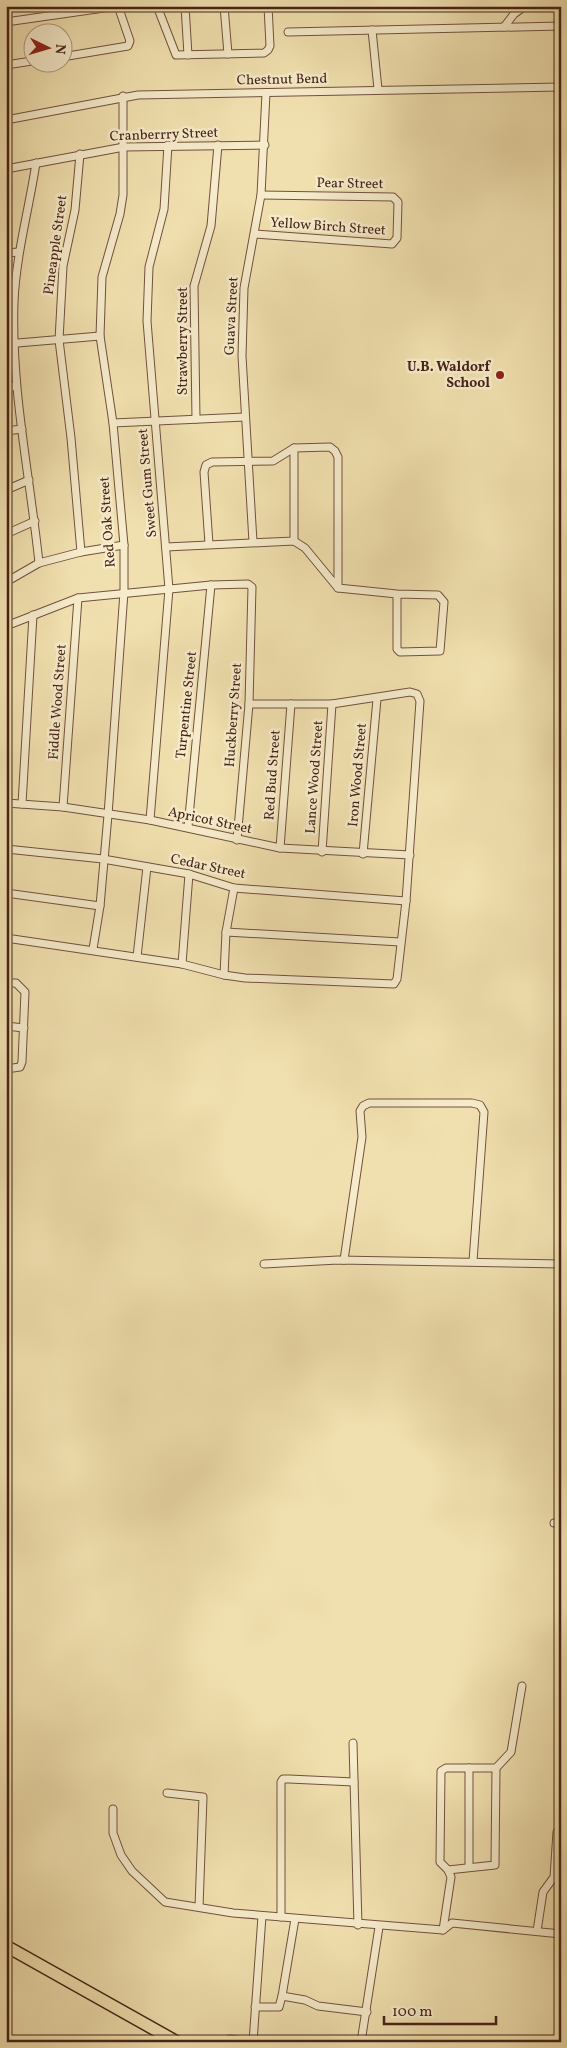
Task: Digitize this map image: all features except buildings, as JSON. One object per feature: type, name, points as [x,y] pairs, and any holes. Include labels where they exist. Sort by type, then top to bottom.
[{"type":"main road","points":[[6,1946],[178,2042]]},
{"type":"street","points":[[6,22],[118,6],[130,41],[128,46],[72,54]]},
{"type":"street","points":[[157,6],[175,54],[188,55],[268,50],[270,46],[268,6]]},
{"type":"street","points":[[185,6],[188,55]]},
{"type":"street","points":[[224,6],[228,54]]},
{"type":"street","points":[[504,27],[514,14],[526,6]]},
{"type":"street","points":[[288,32],[561,26]]},
{"type":"street","points":[[372,30],[378,89]]},
{"type":"street","points":[[6,65],[22,63]]},
{"type":"street","name":"Chestnut Bend","points":[[6,120],[123,96],[266,94],[378,89],[561,87]]},
{"type":"street","name":"Guava Street","points":[[253,542],[242,356],[244,288],[261,195],[265,145],[266,94]]},
{"type":"street","name":"Red Oak Street","points":[[93,949],[100,906],[108,815],[124,592],[124,546],[114,423],[100,336],[102,277],[120,214],[124,147],[123,96]]},
{"type":"street","name":"Strawberry Street","points":[[196,419],[194,286],[211,226],[218,145]]},
{"type":"street","name":"Cranberrry Street","points":[[6,169],[124,147],[265,145]]},
{"type":"street","name":"Sweet Gum Street","points":[[150,820],[169,589],[147,321],[149,267],[164,209],[168,146]]},
{"type":"street","name":"Pineapple Street","points":[[80,154],[75,210],[63,266],[58,340],[71,438],[81,552]]},
{"type":"street","points":[[36,163],[29,209],[19,252],[14,301],[16,386],[39,562]]},
{"type":"street","name":"Pear Street","points":[[261,195],[392,197],[398,202],[397,238]]},
{"type":"street","name":"Yellow Birch Street","points":[[255,234],[392,244],[397,238]]},
{"type":"street","points":[[6,253],[19,252]]},
{"type":"street","points":[[6,302],[14,301]]},
{"type":"street","points":[[6,344],[100,336]]},
{"type":"street","points":[[6,388],[16,386]]},
{"type":"street","points":[[114,423],[245,417]]},
{"type":"street","points":[[6,431],[22,429]]},
{"type":"street","points":[[209,544],[204,472],[206,466],[212,462],[248,463],[273,461],[294,448],[330,447],[335,450],[338,457],[338,588]]},
{"type":"street","points":[[294,448],[294,541]]},
{"type":"street","points":[[6,490],[29,480]]},
{"type":"street","points":[[6,534],[35,521]]},
{"type":"street","points":[[166,547],[294,541],[305,548],[338,588],[397,594],[438,595],[442,598],[440,651],[400,652],[397,649],[397,594]]},
{"type":"street","points":[[6,582],[39,562],[81,552],[124,546]]},
{"type":"street","name":"Huckberry Street","points":[[211,585],[248,584],[252,587],[254,593],[249,704],[236,840]]},
{"type":"street","points":[[6,626],[78,598],[211,585]]},
{"type":"street","name":"Turpentine Street","points":[[188,827],[211,585]]},
{"type":"street","name":"Fiddle Wood Street","points":[[63,807],[78,598]]},
{"type":"street","points":[[22,804],[33,615]]},
{"type":"street","points":[[6,938],[93,949],[182,964],[224,975],[394,984],[397,978],[410,855],[420,701],[417,694],[410,692],[377,699],[332,704],[249,704]]},
{"type":"street","name":"Iron Wood Street","points":[[363,854],[377,699]]},
{"type":"street","name":"Red Bud Street","points":[[280,848],[290,704]]},
{"type":"street","name":"Lance Wood Street","points":[[322,852],[332,704]]},
{"type":"street","name":"Apricot Street","points":[[6,803],[63,807],[150,820],[280,848],[322,852],[410,855]]},
{"type":"street","name":"Cedar Street","points":[[6,849],[103,859],[189,874],[234,888],[406,901]]},
{"type":"street","points":[[137,957],[147,868]]},
{"type":"street","points":[[182,964],[189,874]]},
{"type":"street","points":[[224,975],[226,932],[234,888]]},
{"type":"street","points":[[6,893],[100,906]]},
{"type":"street","points":[[226,932],[400,942]]},
{"type":"street","points":[[6,983],[16,983],[26,992],[22,1062],[20,1067],[6,1069]]},
{"type":"street","points":[[6,1026],[24,1028]]},
{"type":"street","points":[[344,1260],[362,1137],[360,1111],[363,1106],[369,1103],[472,1103],[480,1105],[484,1112],[473,1261]]},
{"type":"street","points":[[264,1264],[344,1260],[561,1264]]},
{"type":"street","points":[[448,1870],[469,1866],[491,1866],[496,1861],[496,1768],[512,1752],[522,1686]]},
{"type":"street","points":[[353,1743],[358,1925]]},
{"type":"street","points":[[443,1930],[451,1877],[448,1870],[440,1862],[441,1771],[446,1768],[496,1768]]},
{"type":"street","points":[[469,1768],[469,1866]]},
{"type":"street","points":[[281,1917],[281,1782],[283,1779],[289,1779],[354,1782]]},
{"type":"street","points":[[167,1793],[203,1797],[199,1907]]},
{"type":"street","points":[[113,1809],[113,1832],[121,1855],[132,1871],[165,1902],[262,1916],[379,1927],[443,1930],[452,1923],[561,1934]]},
{"type":"street","points":[[538,1931],[543,1892],[554,1877],[556,1832]]},
{"type":"street","points":[[230,2039],[251,2042],[262,1916]]},
{"type":"street","points":[[255,2007],[279,2008],[295,1919]]},
{"type":"street","points":[[361,2042],[379,1927]]},
{"type":"street","points":[[282,1996],[305,2000],[318,2006],[366,2012]]},
{"type":"place","name":"U.B. Waldorf School","points":[[500,375]]}]
